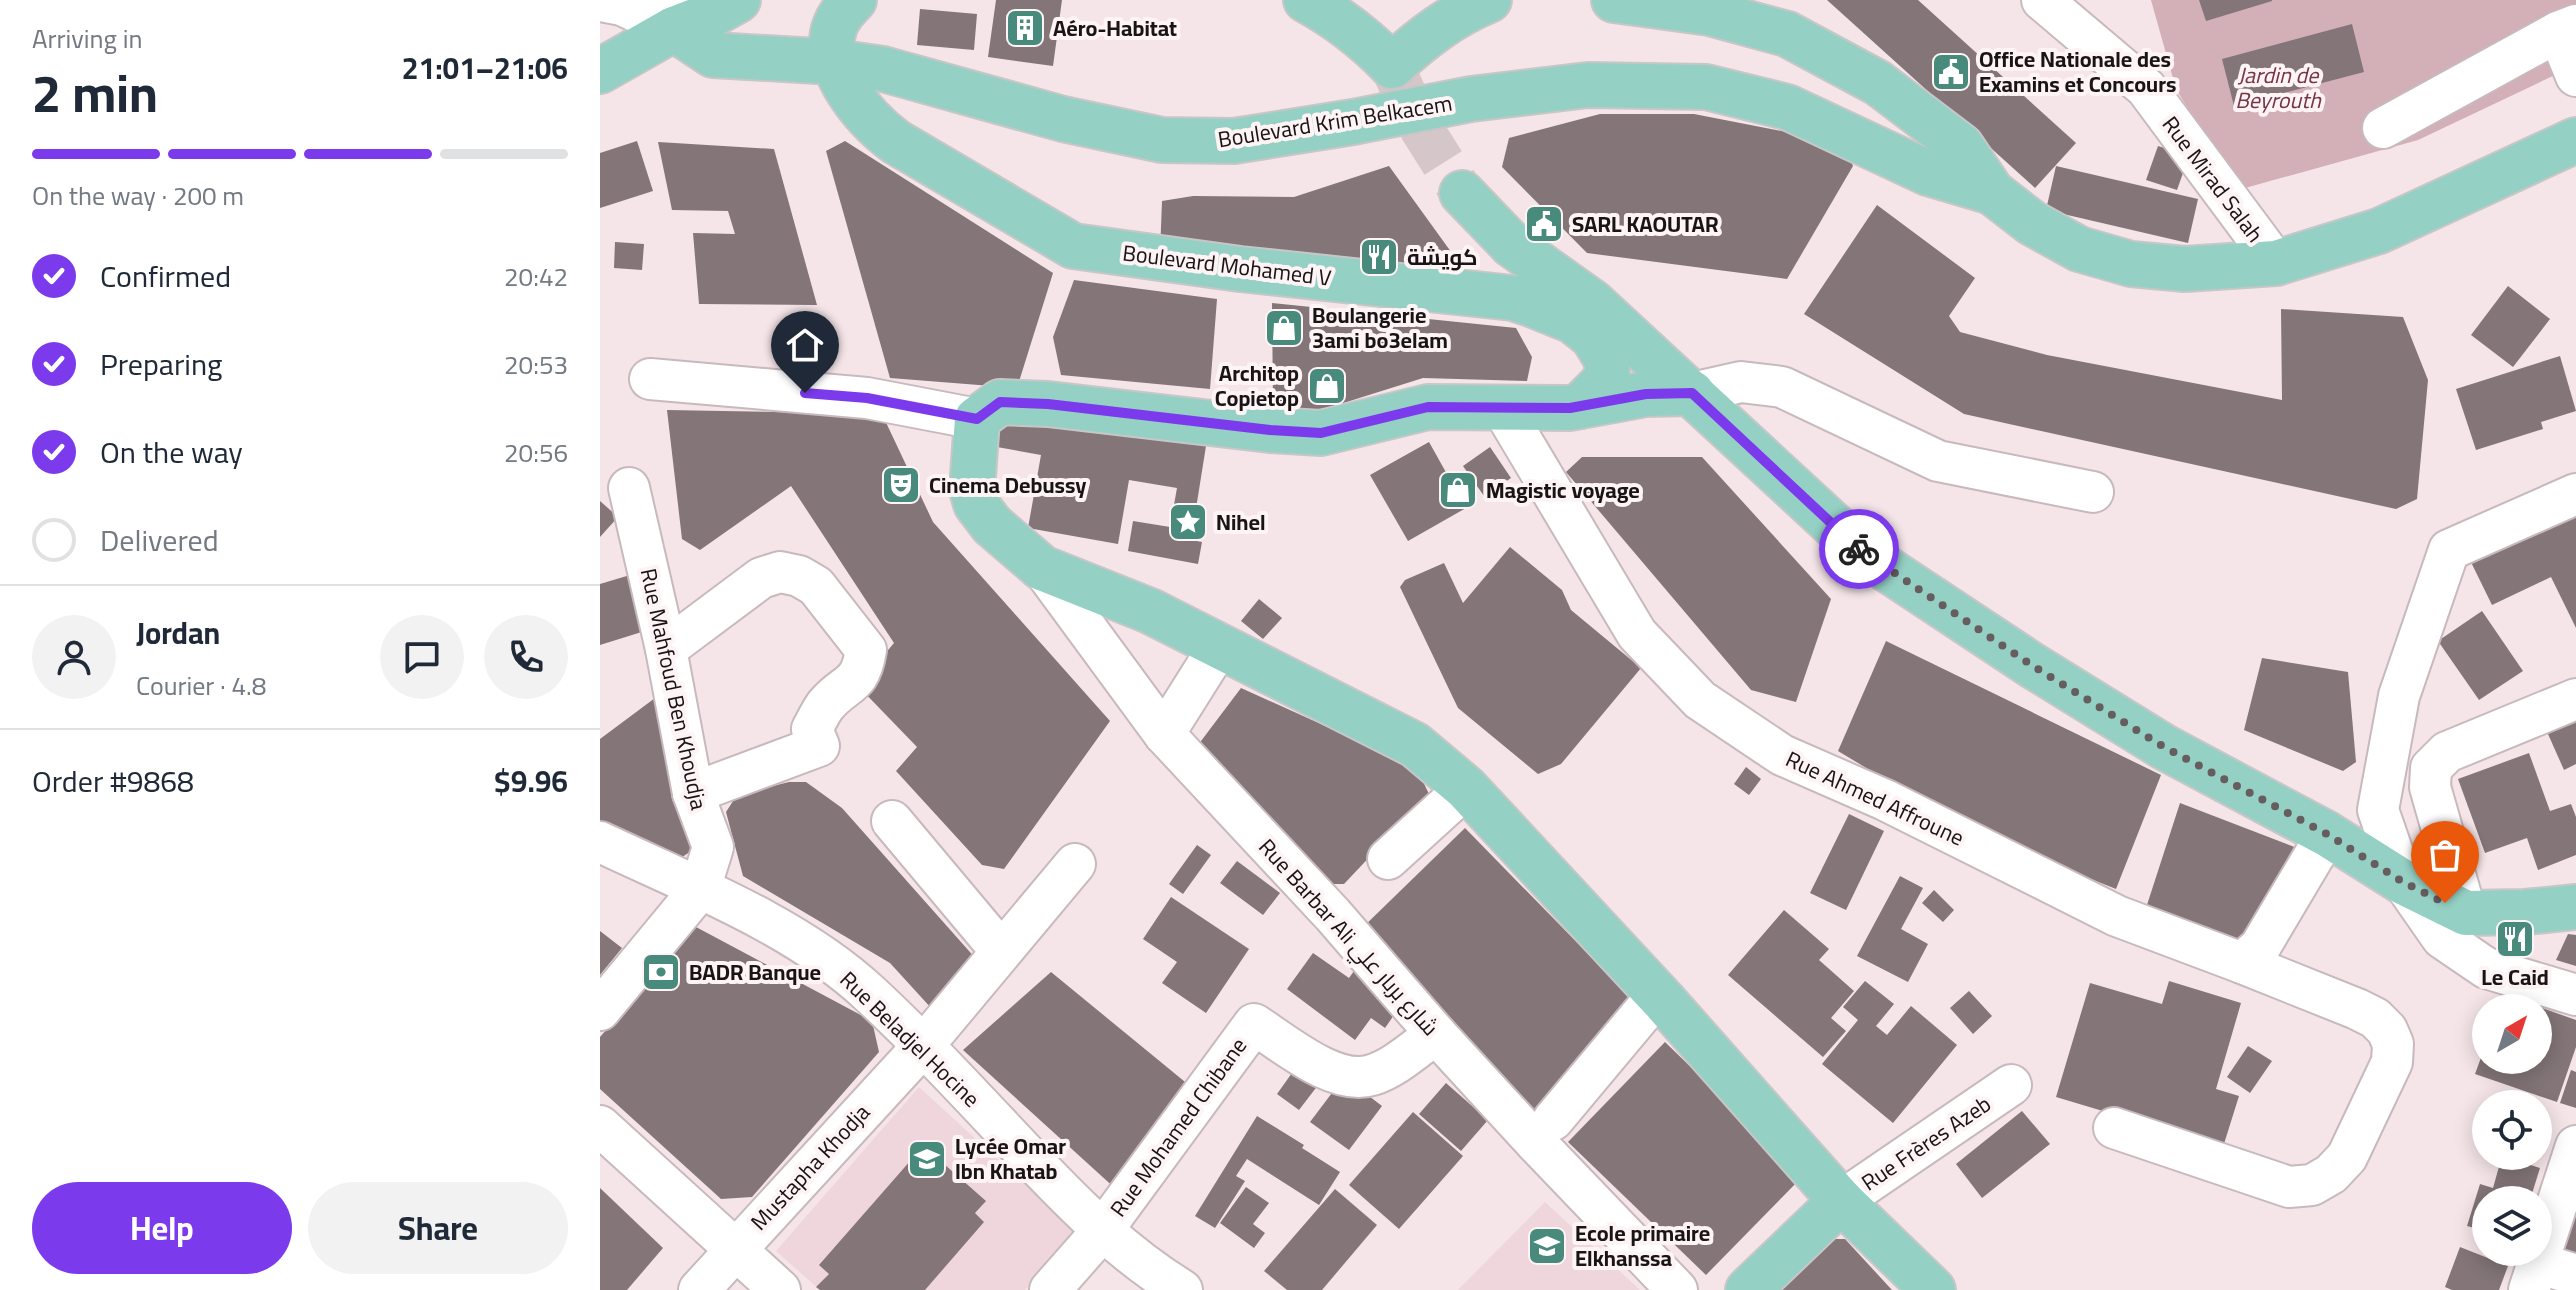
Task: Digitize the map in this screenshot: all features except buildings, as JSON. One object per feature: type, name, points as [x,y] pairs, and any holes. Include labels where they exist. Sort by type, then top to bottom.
[{"type":"main road","points":[[600,71],[676,15],[713,14],[738,0]]},
{"type":"main road","points":[[835,62],[832,46],[836,24],[854,0]]},
{"type":"main road","points":[[1306,0],[1364,38],[1392,66],[1423,36],[1459,13],[1489,0]]},
{"type":"main road","points":[[1614,0],[1710,13],[1787,34],[1878,83],[1961,146],[1992,192],[2032,223],[2079,249],[2131,264],[2185,269],[2276,263],[2379,231],[2576,140]]},
{"type":"main road","name":"Boulevard Krim Belkacem","points":[[676,15],[713,55],[835,62],[883,69],[1063,119],[1162,140],[1234,141],[1471,99],[1588,85],[1706,87],[1787,107],[1928,173],[1992,192]]},
{"type":"main road","name":"Boulevard Mohamed V","points":[[835,62],[855,104],[874,126],[1073,246],[1240,269],[1513,298],[1573,321],[1593,337],[1607,360],[1607,379],[1580,406]]},
{"type":"main road","points":[[1462,193],[1512,245],[1592,302],[1867,556],[2033,666],[2164,747],[2327,834],[2403,882],[2466,913],[2576,907]]},
{"type":"main road","points":[[1692,393],[1646,394],[1580,406],[1428,407],[1321,433],[1270,430],[1048,404],[1000,402],[977,419],[971,476],[976,504],[992,525],[1042,568],[1150,611],[1415,745],[1466,788],[1663,1000],[1841,1201],[1933,1290]]},
{"type":"main road","points":[[1748,1290],[1841,1201]]},
{"type":"street","name":"Rue Mirad Salah","points":[[2042,0],[2146,88],[2276,263]]},
{"type":"street","points":[[600,1],[676,15]]},
{"type":"street","points":[[2383,128],[2567,28],[2576,76]]},
{"type":"street","points":[[650,379],[867,398],[977,419]]},
{"type":"street","points":[[1692,393],[1741,382],[1782,387],[1938,461],[2093,492]]},
{"type":"street","name":"Rue Ahmed Affroune","points":[[1501,406],[1637,634],[1700,700],[1782,755],[1885,800],[2117,916],[2357,1009],[2375,1018],[2387,1030],[2393,1044],[2392,1062],[2347,1157],[2331,1174],[2312,1185],[2289,1187],[2114,1128]]},
{"type":"street","name":"Rue Mahfoud Ben Khoudja","points":[[629,488],[666,649],[693,793],[713,847],[700,889]]},
{"type":"street","points":[[2576,494],[2449,550],[2399,696],[2378,810],[2403,882],[2442,938],[2486,968],[2576,995]]},
{"type":"street","name":"Rue Barbar Ali شارع بربار علي","points":[[1042,568],[1164,734],[1333,915],[1436,1034],[1677,1290]]},
{"type":"street","points":[[666,649],[761,578],[780,572],[799,576],[816,586],[866,650],[863,670],[826,705],[812,729],[819,746],[693,793]]},
{"type":"street","points":[[1164,734],[1220,645]]},
{"type":"street","points":[[2466,913],[2430,787],[2431,768],[2447,752],[2576,699]]},
{"type":"street","points":[[1388,859],[1466,788]]},
{"type":"street","points":[[892,821],[1001,951]]},
{"type":"street","points":[[2242,963],[2260,947],[2327,834]]},
{"type":"street","name":"Rue Beladjel Hocine","points":[[600,842],[700,889],[811,947],[867,991],[1102,1231],[1160,1277],[1182,1290]]},
{"type":"street","name":"Mustapha Khodja","points":[[699,1290],[923,1046],[1075,864]]},
{"type":"street","points":[[600,1010],[700,889]]},
{"type":"street","points":[[1553,1120],[1650,1004],[1663,1000]]},
{"type":"street","name":"Rue Mohamed Chibane","points":[[1050,1290],[1102,1231],[1254,1024],[1327,1070],[1349,1077],[1371,1076],[1436,1034]]},
{"type":"street","name":"Rue Frères Azeb","points":[[1841,1201],[2011,1085]]},
{"type":"street","points":[[600,1126],[780,1290]]},
{"type":"street","points":[[2576,1146],[2533,1277],[2576,1275]]},
{"type":"shaded area","name":"Lycée Omar Ibn Khatab","points":[[919,1087],[1077,1232],[1025,1290],[820,1290],[776,1251]]},
{"type":"shaded area","name":"Ecole primaire Elkhanssa","points":[[1545,1202],[1640,1290],[1458,1290]]},
{"type":"green space","name":"Jardin de Beyrouth","points":[[2151,0],[2576,0],[2576,65],[2418,140],[2238,190],[2176,89]]},
{"type":"tunnel","points":[[1392,66],[1416,120],[1462,193]]},
{"type":"way so far","points":[[1859,549],[2033,666],[2164,747],[2327,834],[2403,882],[2445,903]]},
{"type":"place","name":"Aéro-Habitat","points":[[1025,28]]},
{"type":"place","name":"Office Nationale des Examins et Concours","points":[[1951,72]]},
{"type":"place","name":"SARL KAOUTAR","points":[[1544,224]]},
{"type":"place","name":"كويشة","points":[[1379,257]]},
{"type":"place","name":"Boulangerie 3ami bo3elam","points":[[1284,328]]},
{"type":"place","name":"Architop Copietop","points":[[1327,386]]},
{"type":"place","name":"Cinema Debussy","points":[[901,485]]},
{"type":"place","name":"Magistic voyage","points":[[1458,490]]},
{"type":"place","name":"Nihel","points":[[1188,522]]},
{"type":"place","name":"Le Caid","points":[[2515,939]]},
{"type":"place","name":"BADR Banque","points":[[661,972]]},
{"type":"place","name":"Lycée Omar Ibn Khatab","points":[[927,1159]]},
{"type":"place","name":"Ecole primaire Elkhanssa","points":[[1547,1246]]},
{"type":"route","points":[[805,393],[867,398],[977,419],[1000,402],[1048,404],[1270,430],[1321,433],[1428,407],[1570,408],[1646,394],[1692,393],[1859,549]]}]
